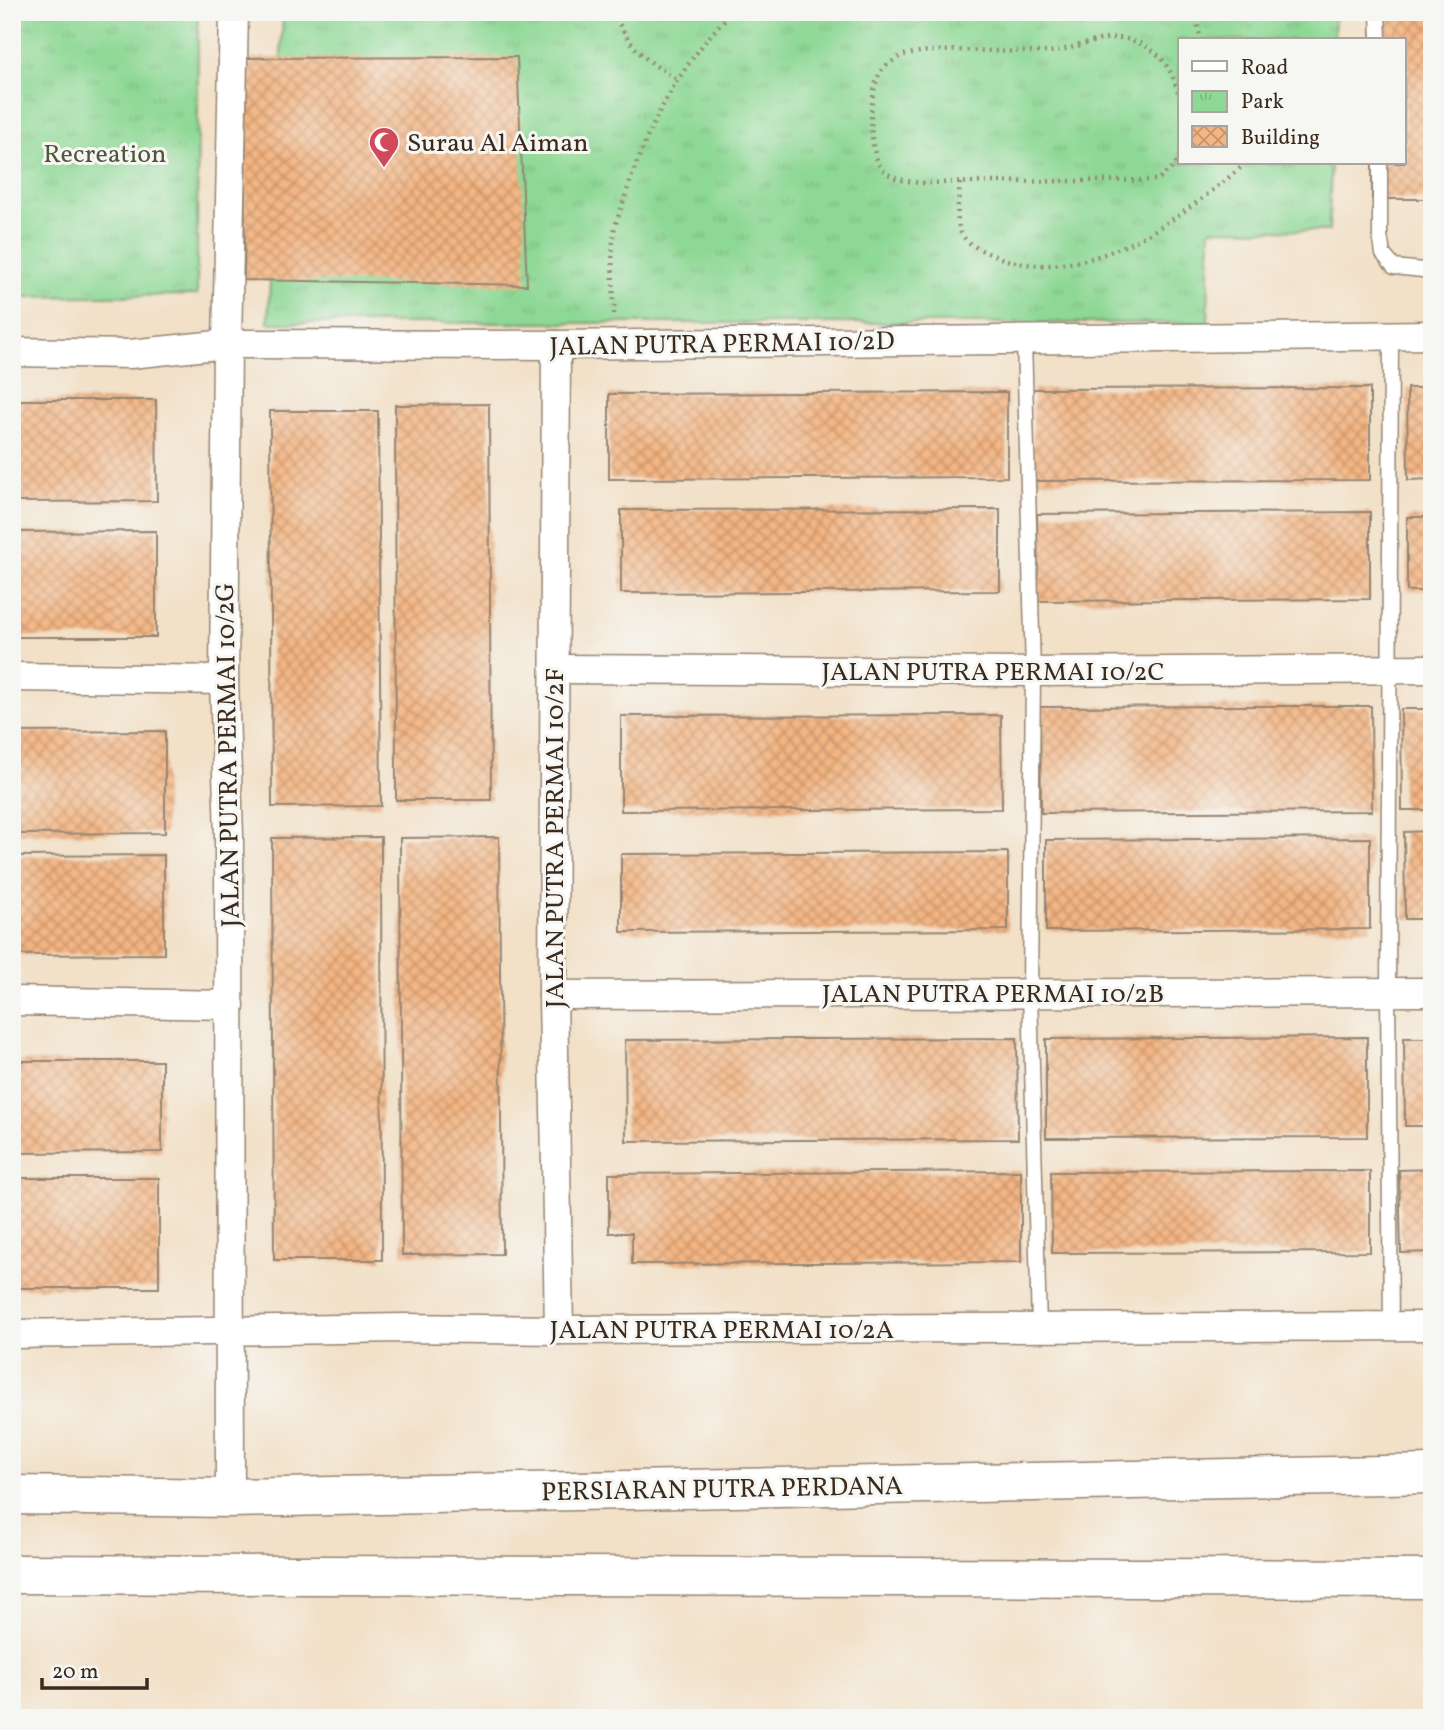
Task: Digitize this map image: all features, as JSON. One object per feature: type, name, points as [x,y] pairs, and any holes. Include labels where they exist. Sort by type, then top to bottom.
[{"type":"main road","name":"PERSIARAN PUTRA PERDANA","points":[[12,1495],[230,1498],[1432,1474]]},
{"type":"main road","points":[[12,1574],[1432,1579]]},
{"type":"street","name":"JALAN PUTRA PERMAI 10/2G","points":[[230,1498],[229,836],[224,680],[234,12]]},
{"type":"street","name":"JALAN PUTRA PERMAI 10/2D","points":[[12,352],[130,354],[227,344],[556,345],[1432,335]]},
{"type":"street","name":"JALAN PUTRA PERMAI 10/2F","points":[[556,345],[553,995],[559,1330]]},
{"type":"street","name":"JALAN PUTRA PERMAI 10/2C","points":[[555,670],[1033,672],[1432,669]]},
{"type":"street","points":[[12,677],[224,680]]},
{"type":"street","name":"JALAN PUTRA PERMAI 10/2B","points":[[553,995],[1432,992]]},
{"type":"street","points":[[12,1001],[230,1005]]},
{"type":"street","name":"JALAN PUTRA PERMAI 10/2A","points":[[12,1334],[403,1328],[559,1330],[1432,1326]]},
{"type":"lane","points":[[1378,12],[1379,38]]},
{"type":"lane","points":[[1380,164],[1380,235],[1383,254],[1394,267],[1432,271]]},
{"type":"lane","points":[[1391,335],[1388,991],[1391,1325]]},
{"type":"lane","points":[[1024,340],[1033,672],[1030,992],[1039,1328]]},
{"type":"path","points":[[613,12],[625,36],[645,60],[677,79]]},
{"type":"path","points":[[614,323],[613,236],[629,185],[648,136],[677,79],[707,38],[732,12]]},
{"type":"path","points":[[1089,12],[1123,12]]},
{"type":"path","points":[[1194,12],[1200,38]]},
{"type":"path","points":[[1178,92],[1171,69],[1160,56],[1142,44],[1124,38],[1053,51],[925,51],[901,56],[881,70],[874,91],[871,118],[874,152],[883,171],[901,180],[920,183],[1157,180],[1178,160]]},
{"type":"path","points":[[960,183],[958,231],[969,244],[1007,260],[1033,265],[1066,264],[1089,259],[1121,246],[1186,212],[1246,164]]},
{"type":"green space","name":"Recreation","points":[[12,12],[198,12],[197,295],[12,297]]},
{"type":"green space","points":[[283,12],[1335,12],[1334,38],[1178,38],[1178,164],[1331,164],[1329,231],[1210,229],[1208,323],[268,323]]},
{"type":"building","points":[[1371,12],[1432,12],[1432,199],[1372,199],[1372,164],[1406,164],[1406,38],[1371,38]]},
{"type":"building","name":"Surau Al Aiman","points":[[517,57],[527,285],[244,280],[247,58]]},
{"type":"building","points":[[1370,388],[1370,480],[1033,481],[1033,389]]},
{"type":"building","points":[[1407,388],[1432,388],[1432,479],[1408,480]]},
{"type":"building","points":[[1007,392],[1007,477],[609,479],[609,394]]},
{"type":"building","points":[[12,400],[156,400],[157,501],[12,502]]},
{"type":"building","points":[[489,404],[491,800],[396,800],[395,405]]},
{"type":"building","points":[[270,411],[378,411],[381,806],[272,807]]},
{"type":"building","points":[[1000,509],[1000,591],[621,593],[621,510]]},
{"type":"building","points":[[1370,512],[1370,599],[1038,601],[1037,514]]},
{"type":"building","points":[[1407,517],[1432,517],[1432,591],[1407,591]]},
{"type":"building","points":[[156,531],[156,637],[12,637],[12,532]]},
{"type":"building","points":[[1371,706],[1372,811],[1041,813],[1040,707]]},
{"type":"building","points":[[1401,709],[1432,709],[1432,810],[1402,810]]},
{"type":"building","points":[[1001,715],[1002,809],[621,811],[621,716]]},
{"type":"building","points":[[165,731],[165,833],[12,834],[12,732]]},
{"type":"building","points":[[1432,831],[1432,919],[1405,919],[1404,832]]},
{"type":"building","points":[[381,837],[382,1260],[274,1260],[272,838]]},
{"type":"building","points":[[499,837],[502,1254],[402,1255],[400,838]]},
{"type":"building","points":[[1370,838],[1370,929],[1046,931],[1046,840]]},
{"type":"building","points":[[1008,852],[1008,930],[621,932],[621,854]]},
{"type":"building","points":[[164,855],[164,954],[12,955],[12,856]]},
{"type":"building","points":[[1367,1037],[1367,1137],[1046,1138],[1046,1039]]},
{"type":"building","points":[[1017,1038],[1018,1139],[626,1141],[625,1040]]},
{"type":"building","points":[[1404,1038],[1432,1038],[1432,1126],[1405,1126]]},
{"type":"building","points":[[12,1061],[162,1061],[162,1152],[12,1153]]},
{"type":"building","points":[[1432,1169],[1432,1252],[1401,1253],[1399,1170]]},
{"type":"building","points":[[1021,1171],[1021,1262],[632,1264],[632,1233],[609,1233],[609,1174]]},
{"type":"building","points":[[1370,1171],[1370,1252],[1052,1253],[1051,1172]]},
{"type":"building","points":[[12,1178],[159,1178],[159,1288],[12,1288]]},
{"type":"place","name":"Surau Al Aiman","points":[[384,169]]}]
